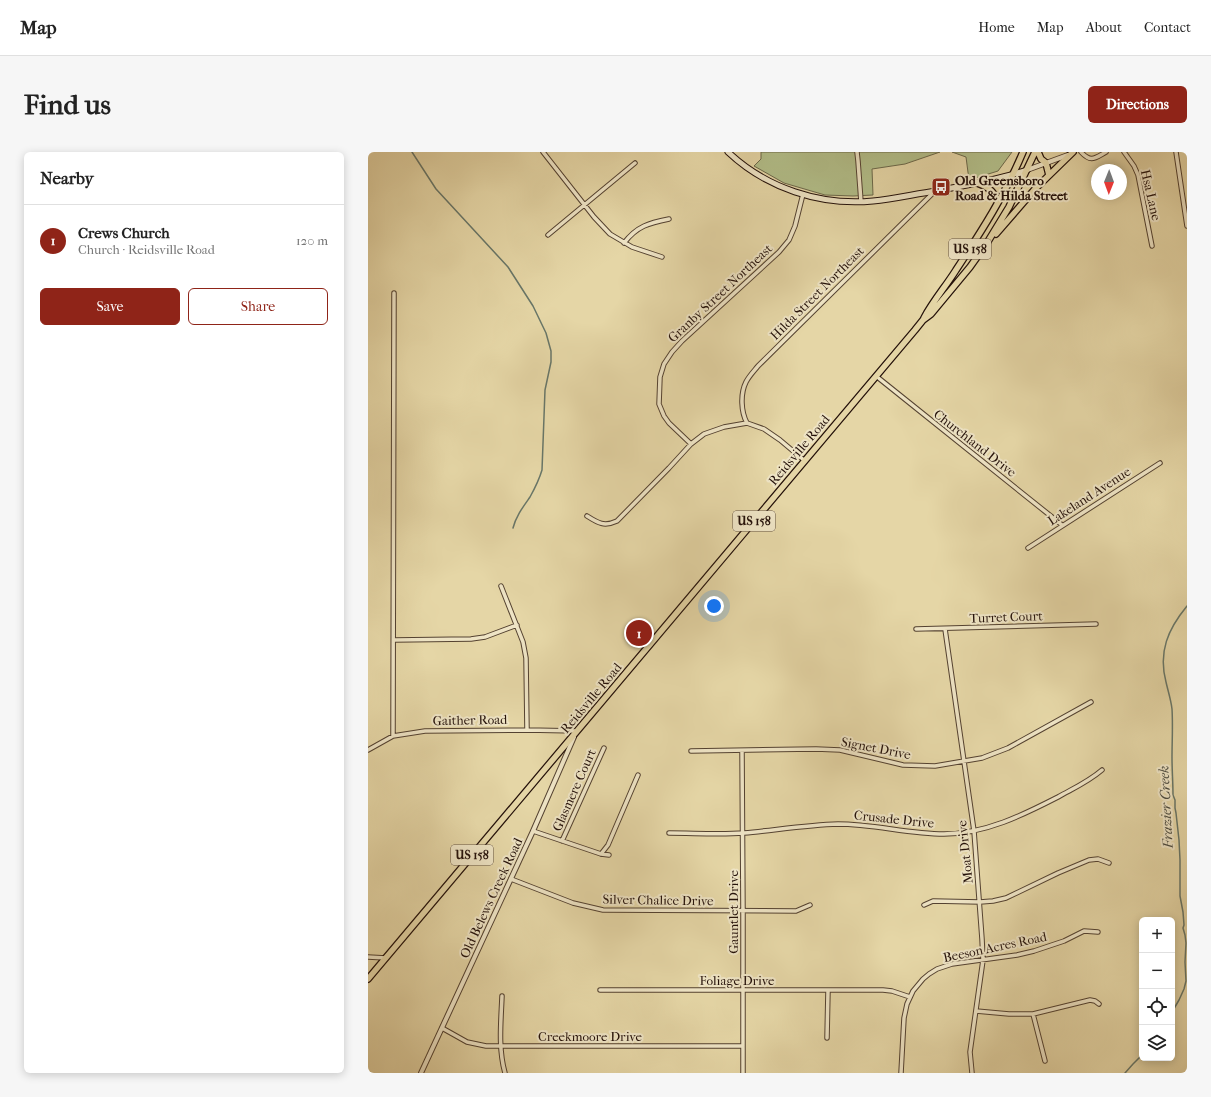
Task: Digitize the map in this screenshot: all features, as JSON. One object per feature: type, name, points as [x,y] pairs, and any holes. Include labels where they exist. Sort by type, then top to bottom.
[{"type":"highway","name":"Reidsville Road","points":[[368,979],[923,320],[971,248],[998,202],[1023,152]]},
{"type":"highway","name":"Reidsville Road","points":[[923,320],[931,314],[970,267],[987,243],[1010,207],[1035,152]]},
{"type":"highway","points":[[1038,152],[1046,164],[1049,175]]},
{"type":"highway","points":[[987,243],[1049,175],[1073,152]]},
{"type":"highway","points":[[977,183],[990,189],[998,202]]},
{"type":"main road","points":[[728,152],[758,175],[780,186],[826,200],[861,202],[882,200],[977,183],[1027,170]]},
{"type":"street","points":[[543,152],[585,206],[613,236],[632,247],[662,257]]},
{"type":"street","points":[[856,152],[861,202]]},
{"type":"street","points":[[1027,170],[1046,164],[1073,152]]},
{"type":"street","points":[[1081,152],[1086,158],[1093,159],[1106,152]]},
{"type":"street","name":"Hsa Lane","points":[[1124,152],[1138,174],[1152,246]]},
{"type":"street","points":[[1176,152],[1187,226]]},
{"type":"street","points":[[548,235],[585,206],[635,163]]},
{"type":"street","points":[[1181,190],[1187,189]]},
{"type":"street","name":"Hilda Street Northeast","points":[[747,423],[743,415],[742,392],[746,381],[758,366],[936,191]]},
{"type":"street","name":"Granby Street Northeast","points":[[691,444],[669,423],[664,416],[660,404],[660,377],[664,364],[682,341],[779,252],[789,240],[795,226],[803,194]]},
{"type":"street","points":[[624,243],[642,226],[669,220]]},
{"type":"street","points":[[393,736],[394,293]]},
{"type":"street","name":"Churchland Drive","points":[[876,376],[1062,525]]},
{"type":"street","points":[[587,516],[599,523],[608,525],[616,521],[691,444],[704,434],[724,427],[747,423],[764,429],[805,461]]},
{"type":"street","name":"Lakeland Avenue","points":[[1028,548],[1160,462]]},
{"type":"street","points":[[501,586],[523,642],[526,658],[527,730]]},
{"type":"street","name":"Turret Court","points":[[916,629],[1096,624]]},
{"type":"street","points":[[394,640],[471,640],[485,637],[517,625]]},
{"type":"street","name":"Moat Drive","points":[[945,629],[974,831],[980,902],[983,960],[970,1052],[972,1073]]},
{"type":"street","name":"Signet Drive","points":[[691,751],[840,750],[903,765],[935,766],[982,758],[1008,748],[1091,702]]},
{"type":"street","name":"Gaither Road","points":[[368,750],[393,736],[425,731],[577,731]]},
{"type":"street","name":"Old Belews Creek Road","points":[[421,1073],[533,831],[577,731]]},
{"type":"street","name":"Glasmere Court","points":[[562,841],[604,748]]},
{"type":"street","name":"Gauntlet Drive","points":[[742,750],[743,1073]]},
{"type":"street","name":"Crusade Drive","points":[[669,833],[742,833],[838,824],[925,833],[946,834],[974,831],[1004,823],[1039,807],[1091,779],[1102,770]]},
{"type":"street","points":[[601,854],[608,845],[638,775]]},
{"type":"street","points":[[533,831],[601,854],[609,855]]},
{"type":"street","points":[[924,905],[933,901],[993,901],[1006,898],[1089,860],[1098,859],[1109,863]]},
{"type":"street","name":"Silver Chalice Drive","points":[[511,879],[573,903],[603,910],[796,910],[810,906]]},
{"type":"street","name":"Beeson Acres Road","points":[[901,1073],[904,1018],[910,997],[923,979],[937,970],[952,964],[1034,951],[1051,946],[1084,931],[1098,932]]},
{"type":"street","points":[[368,957],[386,958]]},
{"type":"street","name":"Foliage Drive","points":[[600,990],[874,990],[892,991],[910,997]]},
{"type":"street","points":[[828,991],[828,1038]]},
{"type":"street","points":[[502,996],[501,1045],[502,1063],[505,1073]]},
{"type":"street","points":[[976,1011],[1009,1014],[1033,1014],[1090,1000],[1099,1004]]},
{"type":"street","points":[[1033,1014],[1045,1061]]},
{"type":"street","name":"Creekmoore Drive","points":[[442,1028],[467,1042],[486,1046],[743,1046]]},
{"type":"green space","points":[[761,152],[940,152],[905,164],[872,169],[873,195],[853,196],[825,195],[784,183],[754,166],[761,159]]},
{"type":"green space","points":[[952,152],[1012,152],[998,171],[969,180],[966,157]]},
{"type":"waterway","points":[[412,152],[436,189],[508,267],[533,306],[546,333],[551,351],[551,362],[545,390],[542,470],[540,477],[530,497],[522,508],[513,528]]},
{"type":"waterway","name":"Frazier Creek","points":[[1175,1007],[1184,989],[1186,981],[1186,943],[1180,896],[1179,840],[1175,800],[1173,795],[1172,709],[1163,661],[1166,641],[1175,623],[1187,606]]},
{"type":"waterway","name":"Frazier Creek","points":[[1125,1073],[1139,1058]]},
{"type":"place","name":"Old Greensboro Road & Hilda Street","points":[[941,187]]},
{"type":"place","name":"Crews Church","points":[[639,633]]}]
